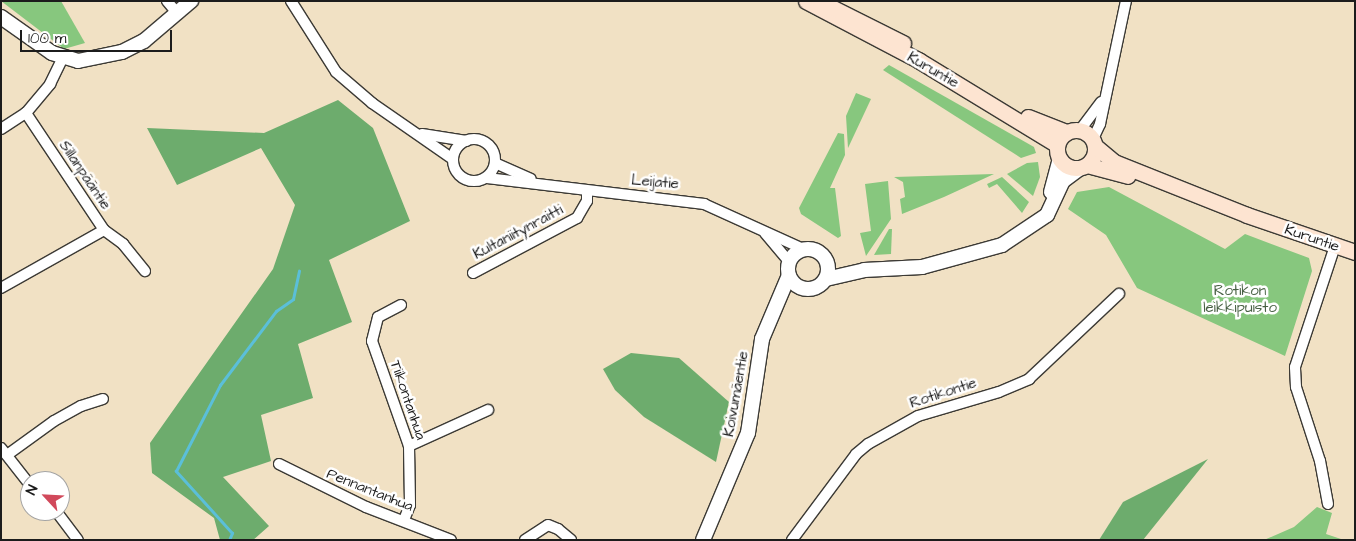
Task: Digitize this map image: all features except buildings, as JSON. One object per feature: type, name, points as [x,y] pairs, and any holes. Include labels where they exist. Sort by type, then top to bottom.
[{"type":"main road","name":"Kuruntie","points":[[806,1],[1075,142]]},
{"type":"main road","name":"Kuruntie","points":[[819,1],[928,56],[1006,107],[1114,162],[1186,191],[1355,252]]},
{"type":"main road","name":"Kuruntie","points":[[1075,142],[1068,167],[1083,167],[1186,191]]},
{"type":"main road","points":[[1075,142],[1094,157],[1083,167]]},
{"type":"street","points":[[167,1],[178,14]]},
{"type":"street","points":[[1,17],[63,57],[78,61],[122,52],[144,41],[191,1]]},
{"type":"street","name":"Leijatie","points":[[291,1],[336,72],[372,103],[421,134],[453,159],[456,171],[461,177],[478,181],[486,178],[539,182],[587,191],[678,198],[704,204],[803,249]]},
{"type":"street","points":[[1075,142],[1100,124],[1126,1]]},
{"type":"street","points":[[1,129],[26,113],[50,84],[63,57]]},
{"type":"street","points":[[1028,229],[1051,192],[1075,142],[1105,95]]},
{"type":"street","name":"Sillanpääntie","points":[[1,288],[104,230],[26,113]]},
{"type":"street","name":"Leijatie","points":[[421,134],[478,140],[490,146],[495,163],[539,182]]},
{"type":"street","points":[[453,159],[458,146],[466,140]]},
{"type":"street","points":[[486,178],[495,163]]},
{"type":"street","points":[[864,270],[828,262],[820,253],[803,249],[789,268],[800,288],[818,287],[826,279],[864,270],[922,267],[1002,245],[1028,229],[1047,214],[1064,181],[1083,167]]},
{"type":"street","name":"Kultaniitynraitti","points":[[473,273],[571,222],[583,210],[587,191]]},
{"type":"street","points":[[104,230],[122,244],[145,271]]},
{"type":"street","name":"Leijatie","points":[[763,230],[789,268]]},
{"type":"street","points":[[1328,504],[1318,454],[1296,387],[1295,367],[1335,246]]},
{"type":"street","points":[[826,279],[828,262]]},
{"type":"street","name":"Koivumäentie","points":[[703,540],[748,433],[756,368],[762,339],[789,268]]},
{"type":"street","name":"Koivumäentie","points":[[775,309],[800,288]]},
{"type":"street","name":"Rotikontie","points":[[792,540],[856,454],[868,444],[918,416],[999,392],[1029,379],[1119,294]]},
{"type":"street","name":"Tiikontanhua","points":[[401,305],[378,317],[372,341],[409,446],[410,505],[404,520]]},
{"type":"street","points":[[20,472],[4,452],[80,406],[103,399]]},
{"type":"street","points":[[409,446],[488,410]]},
{"type":"street","name":"Pennantanhua","points":[[279,464],[312,483],[451,540]]},
{"type":"street","points":[[64,521],[78,540]]},
{"type":"street","points":[[526,540],[548,525],[558,529],[571,540]]},
{"type":"green space","points":[[1,1],[61,1],[85,43],[64,49]]},
{"type":"green space","points":[[889,65],[1034,147],[1036,153],[1021,158],[883,70]]},
{"type":"green space","points":[[856,93],[871,99],[848,148],[846,116]]},
{"type":"green space","points":[[338,100],[373,128],[410,221],[329,260],[352,322],[298,344],[313,398],[261,415],[271,461],[223,477],[269,526],[253,540],[220,540],[214,518],[152,473],[150,443],[273,269],[295,205],[261,148],[177,185],[147,128],[264,133]]},
{"type":"green space","points":[[838,133],[844,134],[845,155],[830,188],[835,188],[841,236],[838,238],[801,214],[799,208]]},
{"type":"green space","points":[[1038,162],[1040,177],[1033,196],[1007,174],[1027,163]]},
{"type":"green space","points":[[994,174],[902,214],[900,199],[905,197],[903,182],[894,177]]},
{"type":"green space","points":[[1002,177],[1029,202],[1022,213],[997,184],[989,188],[987,184]]},
{"type":"green space","points":[[888,181],[891,219],[866,256],[860,233],[871,231],[865,184]]},
{"type":"green space","name":"Rotikon leikkipuisto","points":[[1109,187],[1225,249],[1245,234],[1309,258],[1312,271],[1285,356],[1137,288],[1106,235],[1068,209],[1077,192]]},
{"type":"green space","points":[[889,229],[892,229],[891,254],[874,255]]},
{"type":"green space","points":[[631,353],[679,358],[729,402],[716,462],[644,417],[615,390],[603,369]]},
{"type":"green space","points":[[1208,459],[1143,540],[1099,540],[1123,502]]},
{"type":"green space","points":[[1317,507],[1332,513],[1326,534],[1344,540],[1264,540],[1294,527]]},
{"type":"waterway","points":[[229,540],[232,533],[176,471],[220,385],[276,311],[293,299],[299,271]]}]
